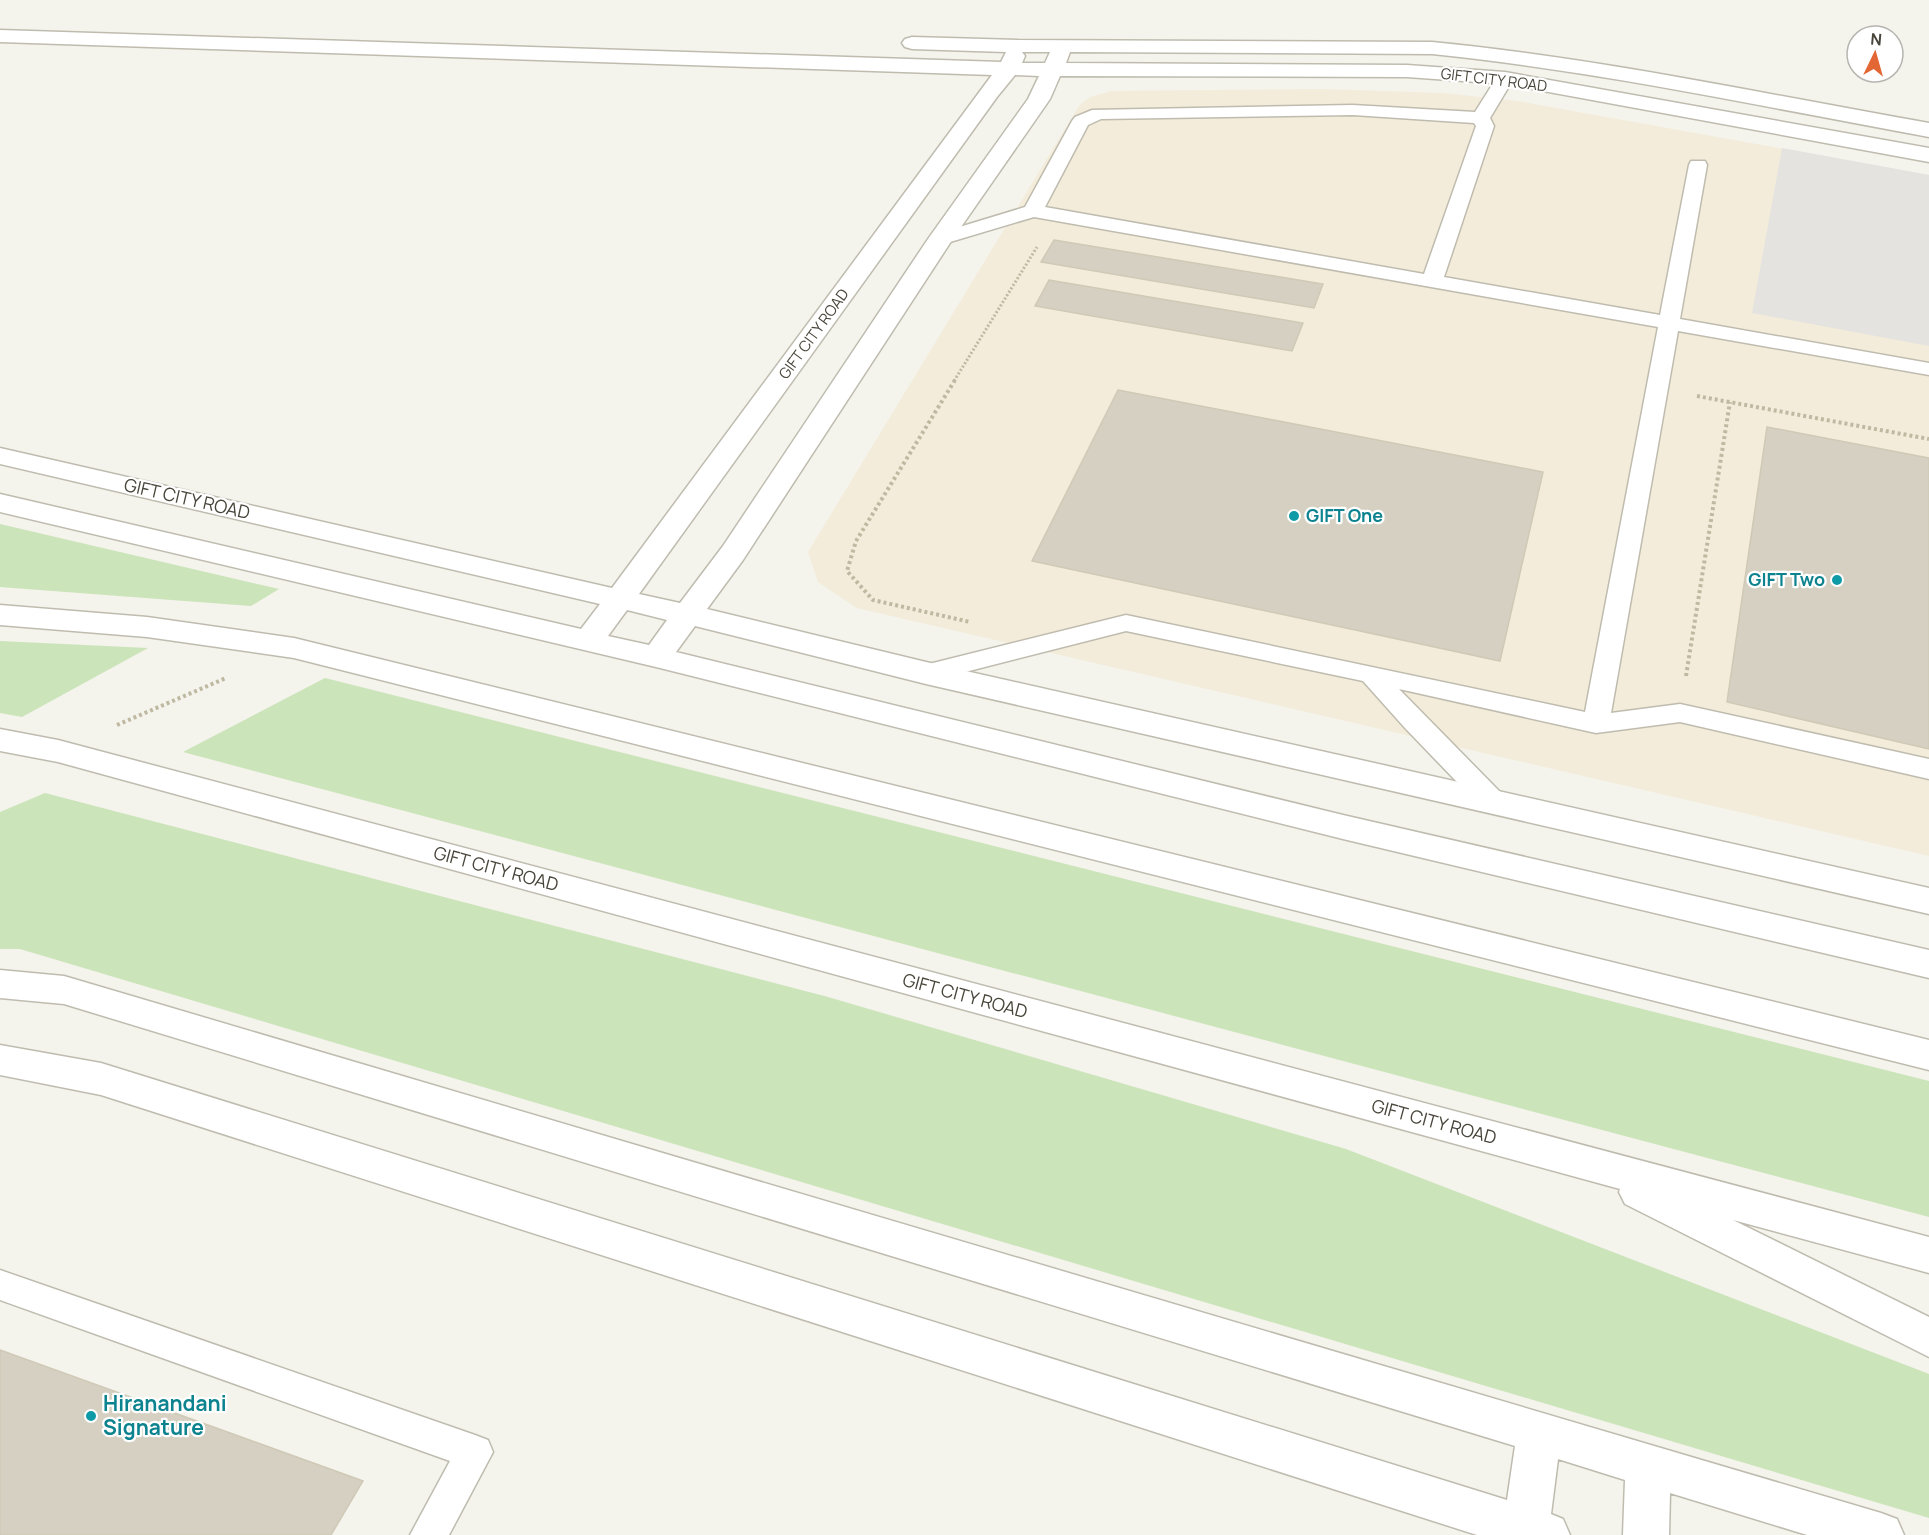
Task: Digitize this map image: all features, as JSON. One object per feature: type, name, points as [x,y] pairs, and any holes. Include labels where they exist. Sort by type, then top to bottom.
[{"type":"street","points":[[0,36],[1013,58]]},
{"type":"street","points":[[886,42],[1013,58]]},
{"type":"street","points":[[656,657],[733,553],[940,239],[1039,99],[1064,46]]},
{"type":"street","name":"GIFT CITY ROAD","points":[[588,641],[1013,58],[1064,46],[1432,48],[1483,53],[1586,69],[1929,130]]},
{"type":"street","name":"GIFT CITY ROAD","points":[[1013,58],[1053,70],[1407,70],[1506,78],[1929,156]]},
{"type":"street","name":"GIFT CITY ROAD","points":[[0,456],[689,615],[926,673],[1929,901]]},
{"type":"street","points":[[0,503],[656,657],[1343,827],[1929,964]]},
{"type":"street","points":[[0,615],[49,616],[294,648],[1929,1055]]},
{"type":"street","name":"GIFT CITY ROAD","points":[[0,740],[58,751],[1929,1255]]},
{"type":"street","points":[[0,984],[64,990],[1881,1535]]},
{"type":"street","points":[[0,1060],[101,1079],[1532,1532],[1539,1433]]},
{"type":"street","points":[[1577,1161],[1929,1338]]},
{"type":"street","points":[[1646,1535],[1648,1465]]},
{"type":"lane","points":[[1481,118],[1506,78]]},
{"type":"lane","points":[[1033,211],[1081,121],[1098,114],[1346,110],[1481,118]]},
{"type":"lane","points":[[1432,281],[1485,126],[1481,118]]},
{"type":"lane","points":[[1596,724],[1698,165]]},
{"type":"lane","points":[[940,239],[1033,211],[1929,369]]},
{"type":"lane","points":[[926,673],[1126,623],[1596,724],[1680,713],[1929,769]]},
{"type":"lane","points":[[1371,674],[1414,722],[1493,802]]},
{"type":"lane","points":[[0,1285],[475,1452],[429,1535]]},
{"type":"path","points":[[1657,389],[1929,439]]},
{"type":"path","points":[[1680,713],[1730,402]]},
{"type":"path","points":[[58,751],[294,648]]},
{"type":"shaded area","points":[[1321,89],[1443,93],[1517,101],[1929,175],[1929,856],[857,608],[818,582],[808,552],[1079,106],[1090,97],[1112,91]]},
{"type":"shaded area","points":[[1782,148],[1929,175],[1929,346],[1752,313]]},
{"type":"green space","points":[[0,524],[279,589],[251,606],[0,587]]},
{"type":"green space","points":[[0,641],[148,648],[22,717],[0,713]]},
{"type":"green space","points":[[325,678],[1929,1081],[1929,1217],[183,752]]},
{"type":"green space","points":[[45,793],[828,997],[1346,1149],[1929,1374],[1929,1518],[20,949],[0,949],[0,812]]},
{"type":"building","points":[[1054,240],[1323,284],[1314,308],[1041,262]]},
{"type":"building","points":[[1049,280],[1303,323],[1292,351],[1035,306]]},
{"type":"building","name":"GIFT One","points":[[1118,390],[1543,472],[1500,661],[1032,561]]},
{"type":"building","name":"GIFT Two","points":[[1767,427],[1929,458],[1929,749],[1727,702]]},
{"type":"building","name":"Hiranandani Signature","points":[[0,1350],[363,1481],[331,1535],[0,1535]]},
{"type":"place","name":"GIFT One","points":[[1294,516]]},
{"type":"place","name":"GIFT Two","points":[[1837,580]]},
{"type":"place","name":"Hiranandani Signature","points":[[91,1416]]}]
